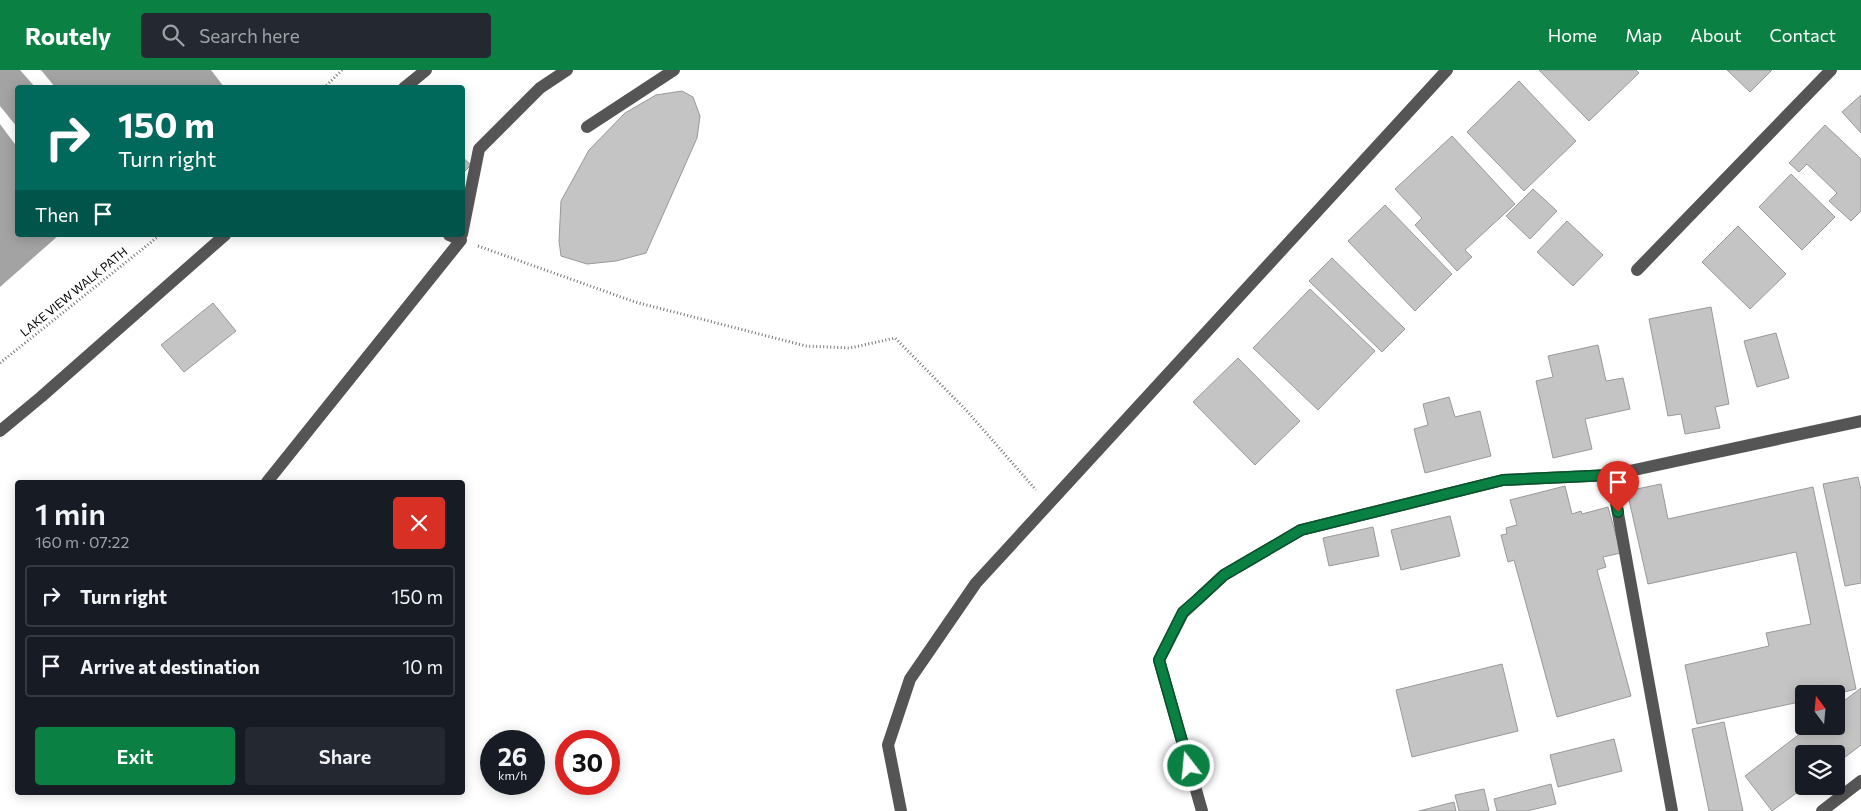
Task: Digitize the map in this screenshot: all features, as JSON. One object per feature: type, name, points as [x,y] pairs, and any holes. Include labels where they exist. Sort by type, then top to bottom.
[{"type":"street","points":[[408,85],[426,70]]},
{"type":"street","points":[[465,220],[478,149],[540,88],[567,70]]},
{"type":"street","points":[[588,127],[674,70]]},
{"type":"street","points":[[901,811],[888,745],[910,679],[976,583],[1447,70]]},
{"type":"street","points":[[1637,270],[1831,70]]},
{"type":"street","points":[[0,430],[41,397],[223,237]]},
{"type":"street","points":[[269,480],[461,237]]},
{"type":"street","points":[[1202,811],[1159,660],[1183,612],[1224,575],[1301,530],[1503,480],[1611,475],[1861,421]]},
{"type":"street","points":[[1611,475],[1672,811]]},
{"type":"street","points":[[1822,811],[1861,781]]},
{"type":"path","points":[[327,85],[342,70]]},
{"type":"path","name":"LAKE VIEW WALK PATH","points":[[0,362],[157,237]]},
{"type":"path","points":[[465,237],[635,302],[806,346],[850,348],[895,338],[966,410],[1048,504]]},
{"type":"shaded area","points":[[0,70],[245,70],[227,85],[15,85],[15,237],[57,237],[0,287]]},
{"type":"pier","points":[[20,70],[41,70],[53,85],[33,85]]},
{"type":"pier","points":[[211,70],[247,70],[232,85],[222,85]]},
{"type":"pier","points":[[0,106],[15,125],[15,144],[0,124]]},
{"type":"building","points":[[1539,70],[1636,70],[1639,73],[1589,121]]},
{"type":"building","points":[[1727,70],[1772,70],[1750,92]]},
{"type":"building","points":[[1519,81],[1576,141],[1524,191],[1467,132]]},
{"type":"building","points":[[682,91],[693,97],[700,116],[697,138],[646,253],[616,261],[587,264],[561,256],[559,241],[561,201],[589,150],[625,113],[656,95]]},
{"type":"building","points":[[1861,95],[1861,133],[1842,112]]},
{"type":"building","points":[[1825,125],[1861,159],[1861,211],[1851,221],[1829,201],[1837,193],[1807,164],[1799,172],[1789,163]]},
{"type":"building","points":[[1452,136],[1515,204],[1465,250],[1472,257],[1457,271],[1415,225],[1422,218],[1395,189]]},
{"type":"building","points":[[465,160],[471,165],[465,171]]},
{"type":"building","points":[[1791,174],[1835,217],[1802,250],[1759,207]]},
{"type":"building","points":[[1533,189],[1557,211],[1530,239],[1506,216]]},
{"type":"building","points":[[1385,205],[1452,274],[1415,311],[1348,241]]},
{"type":"building","points":[[1567,221],[1603,255],[1573,286],[1537,252]]},
{"type":"building","points":[[1738,226],[1786,274],[1750,309],[1702,262]]},
{"type":"building","points":[[1332,258],[1405,329],[1382,352],[1309,281]]},
{"type":"building","points":[[1310,289],[1375,351],[1318,410],[1253,348]]},
{"type":"building","points":[[213,303],[236,331],[184,372],[161,345]]},
{"type":"building","points":[[1711,307],[1729,404],[1715,407],[1720,428],[1685,434],[1681,414],[1668,416],[1649,319]]},
{"type":"building","points":[[1776,333],[1789,378],[1757,387],[1744,341]]},
{"type":"building","points":[[1598,345],[1606,381],[1623,378],[1630,409],[1585,419],[1592,449],[1553,458],[1536,381],[1553,377],[1548,356]]},
{"type":"building","points":[[1238,358],[1300,421],[1255,465],[1193,402]]},
{"type":"building","points":[[1449,397],[1455,417],[1480,411],[1491,456],[1425,473],[1414,429],[1428,425],[1423,404]]},
{"type":"building","points":[[1858,477],[1861,490],[1861,583],[1845,586],[1823,484]]},
{"type":"building","points":[[1661,484],[1668,519],[1813,487],[1856,689],[1845,692],[1845,685],[1795,685],[1795,703],[1697,724],[1685,665],[1769,646],[1766,633],[1811,624],[1796,552],[1648,584],[1627,491]]},
{"type":"building","points":[[1565,486],[1572,514],[1581,511],[1582,514],[1608,507],[1621,553],[1603,557],[1606,567],[1597,570],[1631,696],[1557,717],[1514,560],[1508,562],[1501,535],[1507,534],[1506,528],[1517,525],[1510,500]]},
{"type":"building","points":[[1450,516],[1460,556],[1401,570],[1391,530]]},
{"type":"building","points":[[1373,527],[1379,556],[1329,566],[1323,538]]},
{"type":"building","points":[[1502,664],[1518,731],[1412,757],[1396,690]]},
{"type":"building","points":[[1861,688],[1861,745],[1845,757],[1845,745],[1795,745],[1795,794],[1772,811],[1745,776],[1798,735],[1845,735],[1845,700]]},
{"type":"building","points":[[1724,722],[1743,811],[1709,811],[1692,729]]},
{"type":"building","points":[[1614,739],[1622,771],[1558,787],[1550,755]]},
{"type":"building","points":[[1551,784],[1556,804],[1527,811],[1497,811],[1494,799]]},
{"type":"building","points":[[1484,789],[1489,811],[1459,811],[1455,795]]},
{"type":"building","points":[[1454,802],[1456,811],[1419,811]]},
{"type":"route","points":[[1189,766],[1159,660],[1183,612],[1224,575],[1301,530],[1503,480],[1611,475],[1618,512]]}]
